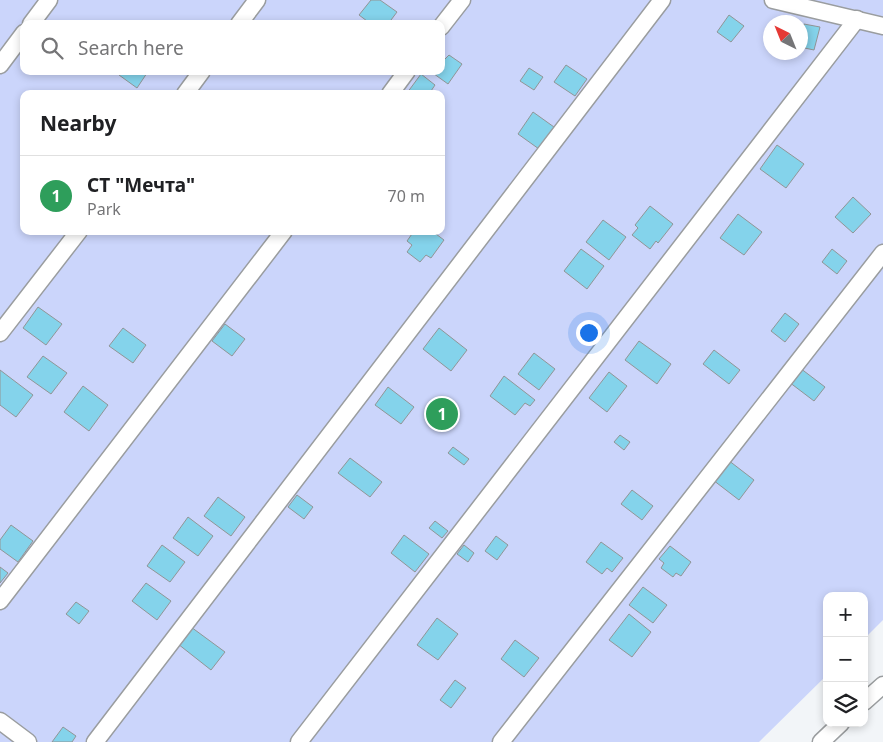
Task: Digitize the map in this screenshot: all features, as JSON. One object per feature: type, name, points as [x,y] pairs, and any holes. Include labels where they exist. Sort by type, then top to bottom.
[{"type":"street","points":[[34,20],[49,0]]},
{"type":"street","points":[[242,20],[257,0]]},
{"type":"street","points":[[445,22],[462,0]]},
{"type":"street","points":[[95,742],[662,0]]},
{"type":"street","points":[[773,0],[805,4],[883,26]]},
{"type":"street","points":[[300,742],[857,19]]},
{"type":"street","points":[[0,65],[20,38]]},
{"type":"street","points":[[188,90],[199,75]]},
{"type":"street","points":[[393,90],[404,75]]},
{"type":"street","points":[[0,333],[76,235]]},
{"type":"street","points":[[0,601],[281,235]]},
{"type":"street","points":[[501,742],[883,253]]},
{"type":"street","points":[[868,698],[883,685]]},
{"type":"street","points":[[0,721],[28,742]]},
{"type":"street","points":[[821,742],[837,727]]},
{"type":"shaded area","points":[[0,0],[883,0],[883,620],[868,635],[868,592],[823,592],[823,679],[759,742],[0,742]]},
{"type":"building","points":[[371,0],[380,0],[397,12],[391,20],[366,20],[359,15]]},
{"type":"building","points":[[729,15],[744,26],[731,42],[717,32]]},
{"type":"building","points":[[808,25],[820,27],[814,50],[808,49]]},
{"type":"building","points":[[449,55],[462,64],[448,84],[436,75],[445,75],[445,59]]},
{"type":"building","points":[[566,65],[587,79],[575,96],[554,82]]},
{"type":"building","points":[[529,68],[543,77],[534,90],[520,81]]},
{"type":"building","points":[[119,75],[146,75],[137,88]]},
{"type":"building","points":[[420,75],[435,85],[432,90],[409,90]]},
{"type":"building","points":[[533,112],[554,127],[539,149],[518,134]]},
{"type":"building","points":[[777,145],[804,164],[786,188],[760,169]]},
{"type":"building","points":[[853,197],[871,214],[853,233],[835,217]]},
{"type":"building","points":[[650,206],[673,224],[658,243],[656,241],[650,249],[632,235],[638,228],[635,225]]},
{"type":"building","points":[[738,214],[762,232],[744,255],[720,238]]},
{"type":"building","points":[[603,220],[626,237],[609,260],[586,242]]},
{"type":"building","points":[[411,235],[437,235],[444,240],[431,258],[426,255],[420,262],[407,252],[412,245],[407,241]]},
{"type":"building","points":[[581,249],[604,266],[587,289],[564,271]]},
{"type":"building","points":[[832,249],[847,261],[837,274],[822,262]]},
{"type":"building","points":[[38,307],[62,324],[46,345],[23,328]]},
{"type":"building","points":[[785,313],[799,324],[785,342],[771,331]]},
{"type":"building","points":[[225,324],[245,339],[232,356],[212,341]]},
{"type":"building","points":[[123,328],[146,345],[133,363],[109,346]]},
{"type":"building","points":[[439,328],[467,350],[451,371],[423,349]]},
{"type":"building","points":[[639,341],[671,364],[657,384],[625,360]]},
{"type":"building","points":[[714,350],[740,370],[729,384],[703,364]]},
{"type":"building","points":[[534,353],[555,369],[539,390],[518,374]]},
{"type":"building","points":[[43,356],[67,373],[51,394],[27,377]]},
{"type":"building","points":[[800,368],[825,387],[814,401],[789,382]]},
{"type":"building","points":[[0,370],[33,395],[16,417],[0,405]]},
{"type":"building","points":[[609,372],[627,386],[607,412],[589,398]]},
{"type":"building","points":[[504,376],[535,400],[530,406],[525,403],[515,415],[490,396]]},
{"type":"building","points":[[83,386],[108,405],[89,431],[64,412]]},
{"type":"building","points":[[388,387],[414,407],[401,424],[375,405]]},
{"type":"building","points":[[620,435],[630,442],[624,450],[614,442]]},
{"type":"building","points":[[453,447],[469,459],[464,465],[448,453]]},
{"type":"building","points":[[350,458],[382,482],[370,497],[338,473]]},
{"type":"building","points":[[728,460],[754,480],[739,500],[713,480]]},
{"type":"building","points":[[632,490],[653,506],[642,520],[621,504]]},
{"type":"building","points":[[297,495],[313,507],[304,519],[288,507]]},
{"type":"building","points":[[218,497],[245,517],[231,536],[204,516]]},
{"type":"building","points":[[188,517],[213,536],[198,556],[173,538]]},
{"type":"building","points":[[435,521],[448,531],[442,538],[429,528]]},
{"type":"building","points":[[11,525],[33,541],[18,562],[0,549],[0,540]]},
{"type":"building","points":[[404,535],[429,554],[415,572],[391,553]]},
{"type":"building","points":[[496,536],[508,545],[497,560],[485,551]]},
{"type":"building","points":[[601,542],[623,558],[612,572],[607,568],[602,574],[586,562]]},
{"type":"building","points":[[162,545],[185,562],[170,582],[147,566]]},
{"type":"building","points":[[464,545],[474,553],[468,562],[457,554]]},
{"type":"building","points":[[670,546],[691,562],[681,576],[676,573],[673,577],[661,568],[664,563],[659,559]]},
{"type":"building","points":[[0,567],[8,573],[0,583]]},
{"type":"building","points":[[146,583],[171,601],[157,620],[132,601]]},
{"type":"building","points":[[643,587],[667,605],[653,623],[629,605]]},
{"type":"building","points":[[76,602],[89,611],[79,624],[66,614]]},
{"type":"building","points":[[629,614],[651,632],[632,657],[609,640]]},
{"type":"building","points":[[437,618],[458,634],[438,660],[417,645]]},
{"type":"building","points":[[191,627],[225,652],[211,670],[178,644]]},
{"type":"building","points":[[515,640],[539,658],[524,677],[501,659]]},
{"type":"building","points":[[455,680],[466,688],[451,708],[440,700]]},
{"type":"building","points":[[63,727],[76,736],[72,742],[52,742]]},
{"type":"place","name":"СТ \"Мечта\"","points":[[442,414]]}]
